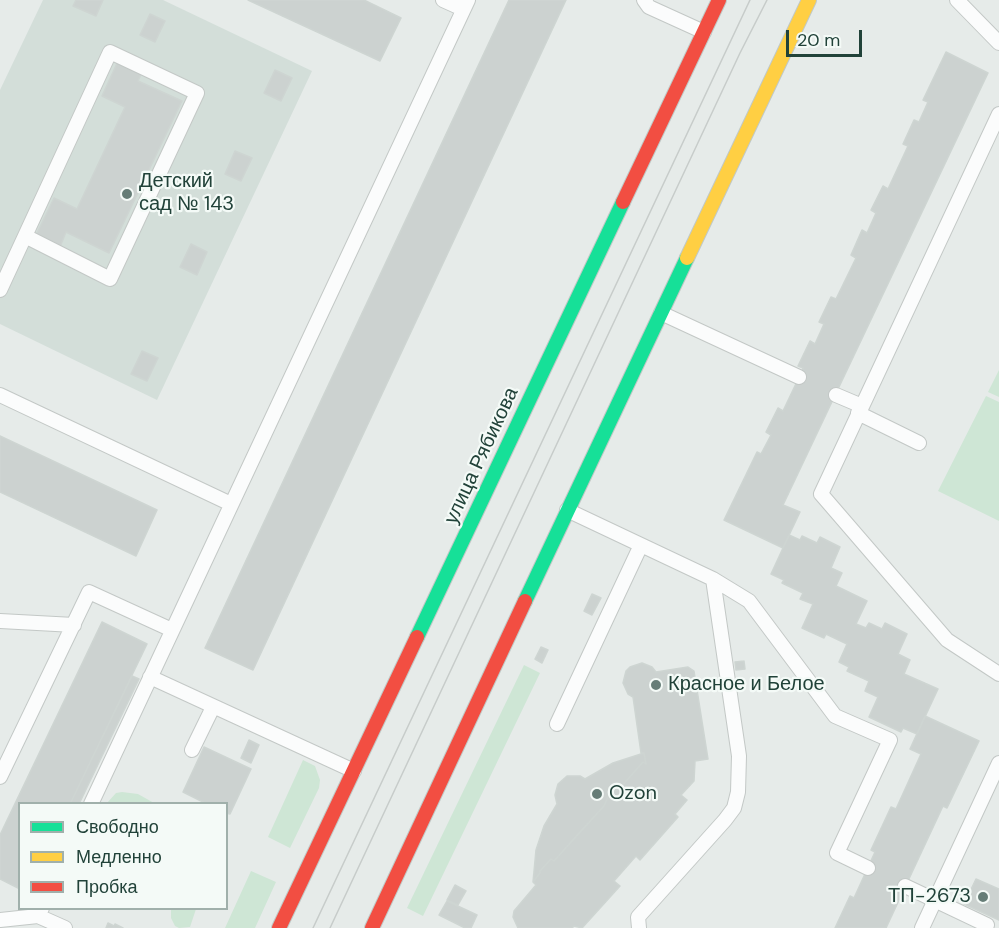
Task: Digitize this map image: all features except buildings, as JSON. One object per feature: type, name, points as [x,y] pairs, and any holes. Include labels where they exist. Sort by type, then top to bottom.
[{"type":"main road","name":"улица Рябикова","points":[[279,928],[719,0]]},
{"type":"main road","points":[[372,928],[809,0]]},
{"type":"lane","points":[[92,802],[466,5],[443,0]]},
{"type":"lane","points":[[644,0],[649,7],[704,32]]},
{"type":"lane","points":[[957,0],[999,43]]},
{"type":"lane","points":[[0,290],[24,236],[110,52],[197,93],[110,279],[24,236]]},
{"type":"lane","points":[[999,114],[820,494],[946,640],[999,674]]},
{"type":"lane","points":[[660,313],[799,377]]},
{"type":"lane","points":[[836,394],[919,443]]},
{"type":"lane","points":[[0,395],[231,504]]},
{"type":"lane","points":[[567,510],[713,579],[749,601],[836,716],[890,740],[837,853],[868,868]]},
{"type":"lane","points":[[557,724],[641,545]]},
{"type":"lane","points":[[639,928],[638,917],[725,820],[734,808],[738,792],[739,756],[713,579]]},
{"type":"lane","points":[[0,777],[89,592],[172,630]]},
{"type":"lane","points":[[0,621],[74,625]]},
{"type":"lane","points":[[150,677],[354,771]]},
{"type":"lane","points":[[192,750],[213,707]]},
{"type":"lane","points":[[922,928],[998,765]]},
{"type":"lane","points":[[905,886],[987,925]]},
{"type":"lane","points":[[0,920],[40,912],[65,928]]},
{"type":"shaded area","name":"Детский сад № 143","points":[[43,0],[163,0],[312,71],[157,400],[0,324],[0,90]]},
{"type":"green space","points":[[999,370],[999,397],[988,392]]},
{"type":"green space","points":[[986,396],[999,402],[999,521],[938,491]]},
{"type":"green space","points":[[524,665],[540,673],[423,916],[407,908]]},
{"type":"green space","points":[[303,760],[315,766],[320,780],[319,788],[290,848],[268,837]]},
{"type":"green space","points":[[116,793],[138,794],[152,802],[108,802]]},
{"type":"green space","points":[[251,871],[276,882],[255,928],[225,928]]},
{"type":"green space","points":[[171,910],[196,910],[190,927],[179,928],[175,926],[171,918]]},
{"type":"tram line","points":[[313,928],[750,0]]},
{"type":"tram line","points":[[330,928],[740,53],[767,0]]},
{"type":"traffic: fast","points":[[417,637],[623,202]]},
{"type":"traffic: fast","points":[[525,601],[687,258]]},
{"type":"traffic: slow","points":[[687,258],[809,0]]},
{"type":"traffic: jam","points":[[623,202],[719,0]]},
{"type":"traffic: jam","points":[[372,928],[525,601]]},
{"type":"traffic: jam","points":[[279,928],[417,637]]},
{"type":"place","name":"Детский сад № 143","points":[[127,194]]},
{"type":"place","name":"Красное и Белое","points":[[656,685]]},
{"type":"place","name":"Ozon","points":[[597,794]]},
{"type":"place","name":"ТП-2673","points":[[983,897]]}]
